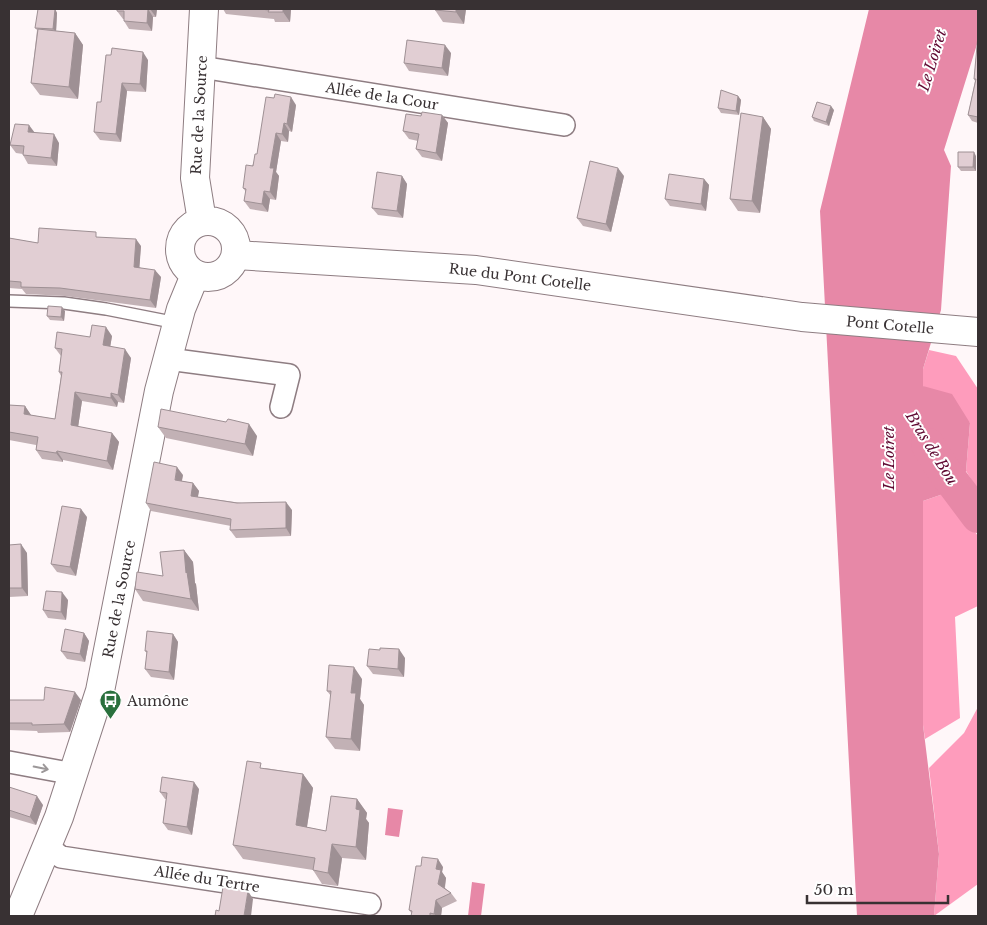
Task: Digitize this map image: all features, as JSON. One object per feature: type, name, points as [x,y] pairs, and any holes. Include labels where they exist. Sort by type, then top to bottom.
[{"type":"main road","name":"Rue de la Source","points":[[202,221],[195,178],[204,9]]},
{"type":"main road","points":[[209,220],[219,222],[227,227],[233,235],[236,255],[228,270],[221,274],[204,277],[195,274],[188,269],[180,254],[182,237],[193,224],[209,220]]},
{"type":"main road","name":"Rue du Pont Cotelle","points":[[236,255],[476,270],[802,317]]},
{"type":"main road","name":"Rue de la Source","points":[[18,916],[59,817],[100,691],[159,391],[181,309],[195,274]]},
{"type":"main road","name":"Pont Cotelle","points":[[802,317],[978,332]]},
{"type":"street","name":"Allée de la Cour","points":[[201,67],[564,125]]},
{"type":"street","points":[[168,359],[289,375],[281,407]]},
{"type":"street","points":[[9,762],[74,774]]},
{"type":"street","name":"Allée du Tertre","points":[[47,846],[60,857],[370,904]]},
{"type":"lane","points":[[9,301],[64,303],[177,323]]},
{"type":"shaded area","points":[[929,350],[956,356],[978,389],[978,490],[966,471],[970,423],[923,386],[923,369]]},
{"type":"shaded area","points":[[946,493],[978,536],[978,606],[955,617],[960,718],[925,739],[923,725],[923,501]]},
{"type":"shaded area","points":[[978,707],[978,884],[934,916],[939,854],[929,768],[964,733]]},
{"type":"water","name":"Le Loiret","points":[[869,9],[978,9],[978,41],[944,150],[951,166],[941,310],[923,369],[923,386],[952,394],[970,423],[966,471],[946,493],[923,501],[923,725],[939,854],[934,916],[857,916],[820,211]]},
{"type":"water","points":[[388,808],[403,810],[399,837],[385,835]]},
{"type":"water","points":[[472,882],[485,884],[481,916],[468,916]]},
{"type":"building","points":[[38,9],[55,9],[53,29],[35,28]]},
{"type":"building","points":[[117,9],[148,9],[147,23],[124,21],[124,11],[117,11]]},
{"type":"building","points":[[260,9],[283,9],[283,12],[268,12],[269,10]]},
{"type":"building","points":[[456,9],[456,12],[435,10]]},
{"type":"building","points":[[38,29],[75,33],[69,87],[31,83]]},
{"type":"building","points":[[978,35],[978,117],[968,115],[976,79],[974,79]]},
{"type":"building","points":[[407,40],[445,45],[442,68],[404,63]]},
{"type":"building","points":[[112,48],[143,52],[140,84],[122,83],[116,134],[94,132],[97,102],[101,102],[106,55],[111,55]]},
{"type":"building","points":[[721,90],[738,96],[736,111],[718,108]]},
{"type":"building","points":[[275,94],[291,97],[287,124],[284,123],[282,134],[276,133],[270,168],[274,168],[270,192],[264,191],[262,204],[244,201],[246,189],[243,188],[246,165],[253,166],[255,154],[257,154],[266,97],[274,98]]},
{"type":"building","points":[[817,102],[831,106],[826,122],[812,117]]},
{"type":"building","points":[[422,112],[442,115],[436,153],[416,149],[419,134],[403,131],[406,114],[421,116]]},
{"type":"building","points":[[741,113],[763,117],[752,201],[730,199]]},
{"type":"building","points":[[15,124],[29,125],[28,132],[54,134],[51,158],[23,155],[24,146],[10,145]]},
{"type":"building","points":[[958,152],[974,152],[973,167],[958,167]]},
{"type":"building","points":[[590,161],[618,168],[606,224],[577,218]]},
{"type":"building","points":[[377,172],[402,176],[397,211],[372,208]]},
{"type":"building","points":[[669,174],[704,179],[701,204],[665,199]]},
{"type":"building","points":[[39,228],[96,232],[96,237],[136,239],[134,267],[155,270],[150,300],[60,288],[21,287],[21,282],[9,281],[9,238],[38,243]]},
{"type":"building","points":[[48,306],[62,307],[61,317],[47,316]]},
{"type":"building","points":[[92,325],[106,327],[103,345],[125,349],[118,395],[111,393],[111,398],[75,392],[71,425],[112,433],[107,461],[57,451],[56,453],[36,450],[38,437],[9,432],[9,405],[25,406],[24,414],[55,419],[62,372],[59,372],[62,349],[55,348],[57,332],[90,337]]},
{"type":"building","points":[[161,409],[226,422],[228,419],[249,424],[245,444],[158,427]]},
{"type":"building","points":[[154,462],[177,467],[175,480],[193,483],[191,496],[237,503],[286,502],[286,528],[230,530],[231,519],[146,503]]},
{"type":"building","points":[[62,506],[81,509],[70,567],[51,564]]},
{"type":"building","points":[[21,544],[22,588],[9,588],[9,545]]},
{"type":"building","points":[[184,550],[191,599],[135,589],[137,572],[163,576],[160,552]]},
{"type":"building","points":[[46,591],[62,592],[61,612],[43,610]]},
{"type":"building","points":[[65,629],[84,633],[80,654],[61,651]]},
{"type":"building","points":[[147,631],[173,634],[169,672],[145,669]]},
{"type":"building","points":[[380,648],[399,649],[398,669],[367,666],[369,649],[380,650]]},
{"type":"building","points":[[329,665],[354,667],[351,693],[356,693],[351,739],[326,737],[331,691],[327,691]]},
{"type":"building","points":[[45,687],[75,692],[64,724],[32,725],[32,723],[9,723],[9,700],[44,700]]},
{"type":"building","points":[[247,761],[261,763],[260,768],[303,774],[296,825],[326,831],[331,796],[357,799],[356,809],[360,810],[356,847],[332,844],[328,873],[313,870],[315,858],[233,845]]},
{"type":"building","points":[[162,777],[194,782],[187,827],[163,823],[167,793],[160,792]]},
{"type":"building","points":[[9,787],[37,796],[30,817],[9,810]]},
{"type":"building","points":[[422,857],[438,859],[436,869],[441,870],[438,884],[451,893],[436,900],[434,914],[430,913],[430,916],[411,916],[412,911],[409,910],[416,866],[421,866]]},
{"type":"building","points":[[223,887],[248,891],[244,916],[215,916],[216,910],[219,911]]},
{"type":"waterway","name":"Bras de Bou","points":[[928,445],[942,468],[978,516]]},
{"type":"place","name":"Aumône","points":[[111,720]]}]
